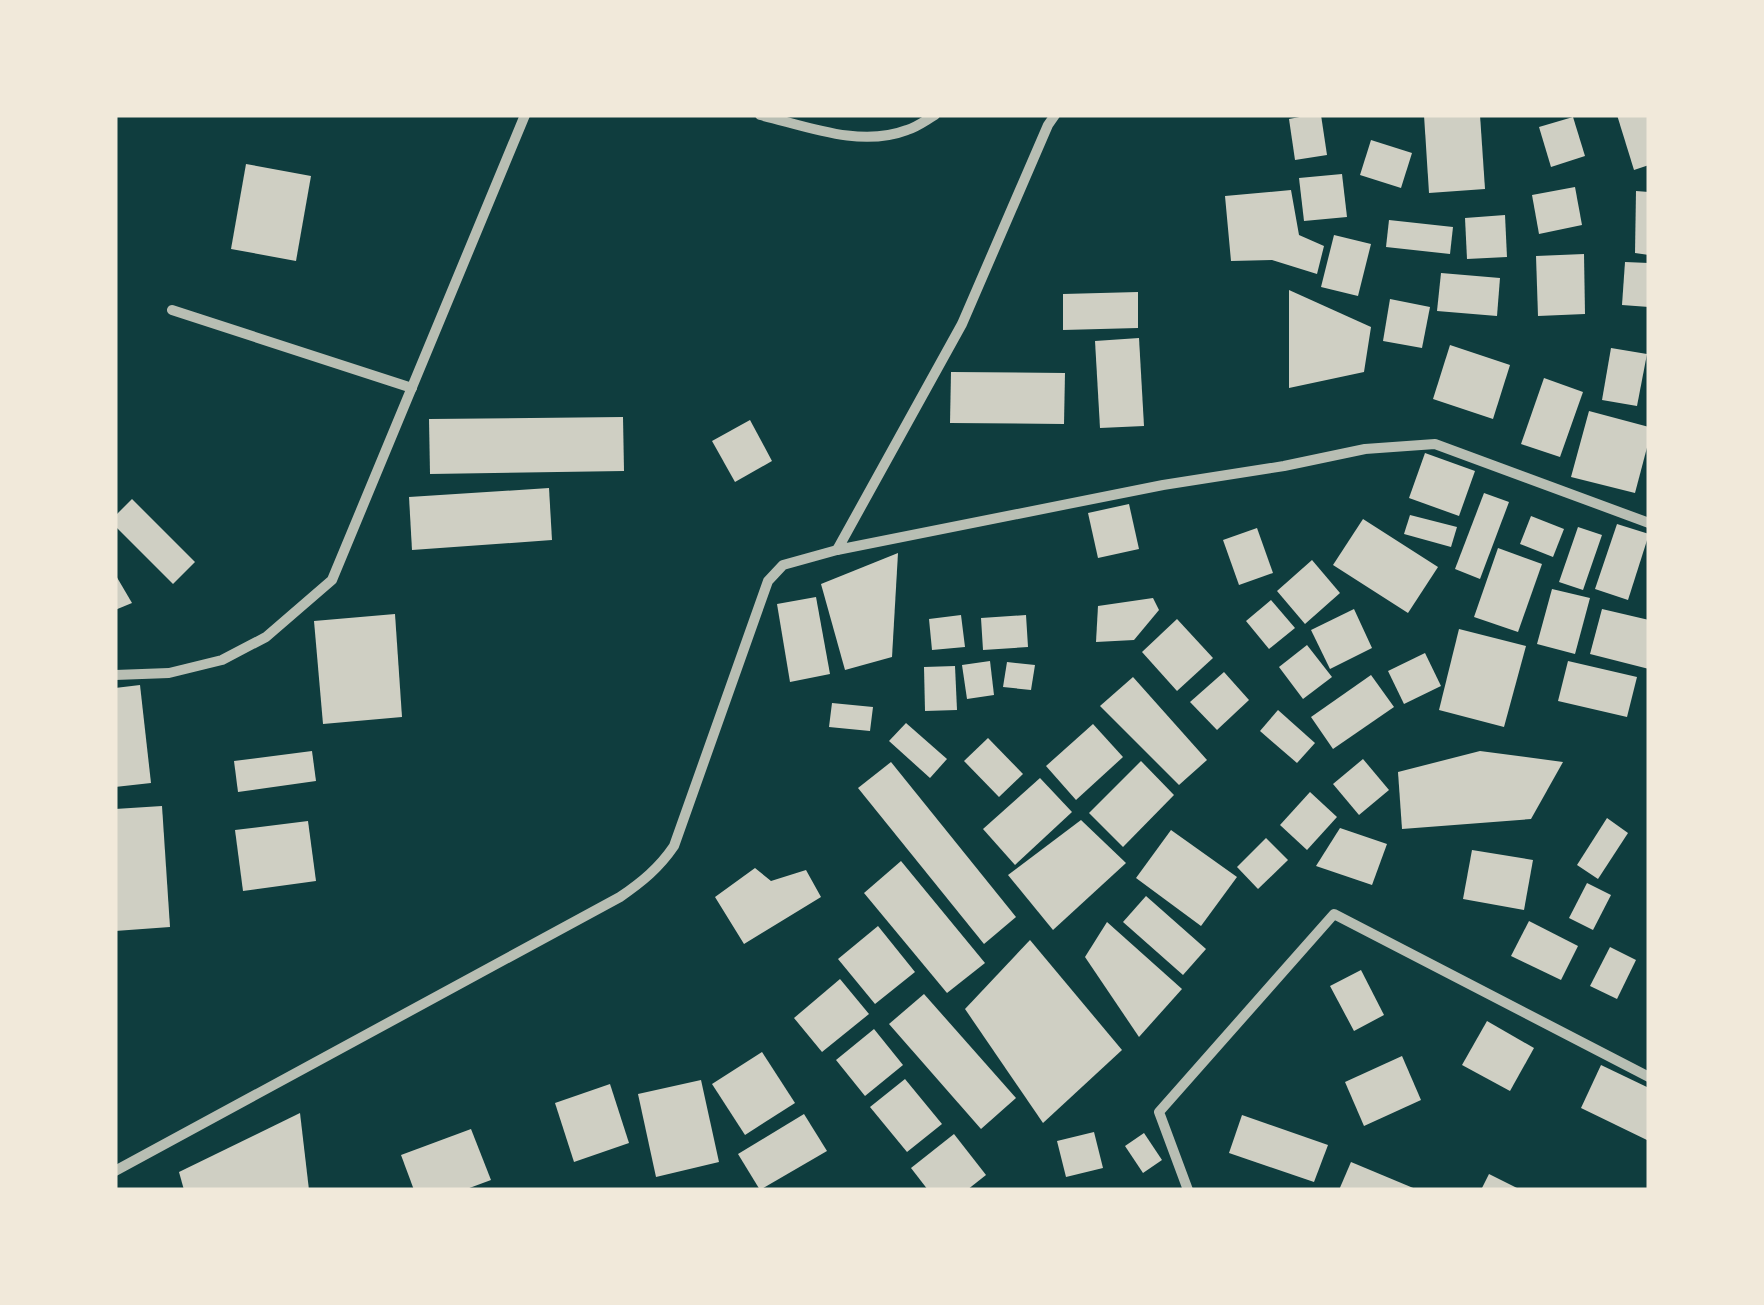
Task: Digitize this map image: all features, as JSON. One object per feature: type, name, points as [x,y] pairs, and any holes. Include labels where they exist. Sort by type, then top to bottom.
[{"type":"street","points":[[115,675],[170,673],[222,660],[266,638],[332,580],[525,115]]},
{"type":"street","points":[[760,115],[871,137],[910,130],[935,115]]},
{"type":"street","points":[[837,550],[962,324],[1054,115]]},
{"type":"street","points":[[172,310],[412,388]]},
{"type":"street","points":[[115,1172],[646,880],[674,846],[768,580],[783,566],[837,550],[1163,484],[1284,466],[1365,448],[1435,444],[1649,523]]},
{"type":"street","points":[[1188,1190],[1159,1112],[1334,914],[1649,1077]]},
{"type":"building","points":[[1321,115],[1327,155],[1295,160],[1289,119]]},
{"type":"building","points":[[1424,115],[1480,115],[1485,189],[1429,193]]},
{"type":"building","points":[[1617,115],[1649,115],[1649,165],[1634,170]]},
{"type":"building","points":[[1573,117],[1585,156],[1551,167],[1539,127]]},
{"type":"building","points":[[1371,140],[1412,153],[1401,188],[1360,175]]},
{"type":"building","points":[[246,164],[311,176],[296,261],[231,249]]},
{"type":"building","points":[[1342,174],[1347,217],[1304,221],[1299,178]]},
{"type":"building","points":[[1575,187],[1582,225],[1539,234],[1532,195]]},
{"type":"building","points":[[1291,190],[1299,235],[1324,246],[1317,274],[1272,260],[1231,261],[1225,196]]},
{"type":"building","points":[[1636,191],[1649,192],[1649,255],[1635,253]]},
{"type":"building","points":[[1505,215],[1507,257],[1467,259],[1465,218]]},
{"type":"building","points":[[1389,220],[1453,227],[1450,254],[1386,247]]},
{"type":"building","points":[[1334,235],[1371,244],[1358,296],[1321,287]]},
{"type":"building","points":[[1584,254],[1585,314],[1538,316],[1536,256]]},
{"type":"building","points":[[1625,262],[1649,263],[1649,307],[1622,305]]},
{"type":"building","points":[[1441,273],[1500,278],[1497,316],[1437,311]]},
{"type":"building","points":[[1289,290],[1371,327],[1364,372],[1289,388]]},
{"type":"building","points":[[1138,292],[1138,328],[1063,330],[1063,294]]},
{"type":"building","points":[[1390,299],[1430,307],[1422,348],[1383,341]]},
{"type":"building","points":[[1139,338],[1144,426],[1100,428],[1095,341]]},
{"type":"building","points":[[1450,345],[1510,365],[1493,419],[1433,399]]},
{"type":"building","points":[[1611,348],[1647,354],[1637,406],[1602,400]]},
{"type":"building","points":[[951,372],[1065,373],[1064,424],[950,423]]},
{"type":"building","points":[[1544,378],[1583,392],[1560,457],[1521,444]]},
{"type":"building","points":[[1589,411],[1649,427],[1635,493],[1571,477]]},
{"type":"building","points":[[623,417],[624,471],[430,474],[429,419]]},
{"type":"building","points":[[750,420],[772,461],[735,482],[712,441]]},
{"type":"building","points":[[1425,453],[1475,471],[1459,516],[1409,498]]},
{"type":"building","points":[[549,488],[552,540],[412,550],[409,497]]},
{"type":"building","points":[[1484,493],[1509,502],[1480,579],[1455,569]]},
{"type":"building","points":[[132,499],[195,562],[173,584],[115,526],[115,516]]},
{"type":"building","points":[[1129,504],[1139,549],[1098,558],[1088,513]]},
{"type":"building","points":[[1410,515],[1457,527],[1451,547],[1404,534]]},
{"type":"building","points":[[1531,516],[1564,529],[1553,557],[1520,544]]},
{"type":"building","points":[[1363,519],[1438,567],[1408,613],[1333,565]]},
{"type":"building","points":[[1617,524],[1649,534],[1628,600],[1595,589]]},
{"type":"building","points":[[1578,527],[1602,535],[1583,590],[1559,582]]},
{"type":"building","points":[[1257,528],[1273,573],[1239,585],[1223,540]]},
{"type":"building","points":[[1498,548],[1542,564],[1518,632],[1474,617]]},
{"type":"building","points":[[898,553],[892,657],[845,670],[821,584]]},
{"type":"building","points":[[1312,560],[1340,593],[1305,624],[1277,591]]},
{"type":"building","points":[[115,574],[132,603],[115,610]]},
{"type":"building","points":[[1552,589],[1590,598],[1575,654],[1537,644]]},
{"type":"building","points":[[816,597],[830,674],[790,682],[777,604]]},
{"type":"building","points":[[1153,598],[1159,610],[1134,640],[1096,642],[1098,606]]},
{"type":"building","points":[[1271,600],[1295,628],[1269,649],[1246,621]]},
{"type":"building","points":[[1354,609],[1372,648],[1330,669],[1311,630]]},
{"type":"building","points":[[1602,609],[1649,620],[1649,669],[1590,654]]},
{"type":"building","points":[[395,614],[402,717],[323,724],[314,621]]},
{"type":"building","points":[[961,615],[965,647],[932,650],[929,619]]},
{"type":"building","points":[[1026,615],[1028,647],[983,650],[981,618]]},
{"type":"building","points":[[1177,619],[1213,658],[1177,691],[1142,652]]},
{"type":"building","points":[[1459,629],[1526,646],[1504,727],[1439,710]]},
{"type":"building","points":[[1307,645],[1332,677],[1303,699],[1279,667]]},
{"type":"building","points":[[1425,653],[1441,686],[1404,704],[1388,671]]},
{"type":"building","points":[[990,661],[994,695],[967,699],[962,665]]},
{"type":"building","points":[[1568,661],[1637,677],[1627,717],[1558,701]]},
{"type":"building","points":[[1007,662],[1035,665],[1031,690],[1003,687]]},
{"type":"building","points":[[955,666],[957,710],[925,711],[924,667]]},
{"type":"building","points":[[1224,672],[1249,700],[1217,730],[1190,702]]},
{"type":"building","points":[[1371,675],[1394,707],[1333,749],[1311,717]]},
{"type":"building","points":[[1133,677],[1207,760],[1179,785],[1100,706]]},
{"type":"building","points":[[140,685],[151,783],[115,787],[115,688]]},
{"type":"building","points":[[832,703],[873,707],[870,731],[829,727]]},
{"type":"building","points":[[1278,710],[1315,743],[1297,763],[1260,731]]},
{"type":"building","points":[[906,723],[947,759],[930,778],[889,741]]},
{"type":"building","points":[[1093,724],[1123,757],[1076,800],[1046,766]]},
{"type":"building","points":[[988,738],[1023,774],[999,797],[964,761]]},
{"type":"building","points":[[312,751],[316,781],[238,792],[234,761]]},
{"type":"building","points":[[1480,751],[1563,762],[1531,819],[1402,829],[1398,772]]},
{"type":"building","points":[[1363,759],[1389,790],[1359,815],[1333,784]]},
{"type":"building","points":[[1141,761],[1174,795],[1123,847],[1089,813]]},
{"type":"building","points":[[891,762],[1016,917],[984,944],[858,788]]},
{"type":"building","points":[[1040,778],[1072,812],[1015,865],[983,829]]},
{"type":"building","points":[[1310,792],[1337,817],[1307,850],[1280,825]]},
{"type":"building","points":[[162,806],[170,927],[115,931],[115,809]]},
{"type":"building","points":[[1607,818],[1628,833],[1598,879],[1577,865]]},
{"type":"building","points":[[1081,820],[1126,863],[1053,930],[1008,875]]},
{"type":"building","points":[[308,821],[316,881],[243,891],[235,830]]},
{"type":"building","points":[[1340,828],[1387,844],[1372,885],[1316,866]]},
{"type":"building","points":[[1171,830],[1237,877],[1201,926],[1136,878]]},
{"type":"building","points":[[1266,838],[1288,860],[1258,889],[1237,867]]},
{"type":"building","points":[[1472,850],[1533,860],[1524,910],[1463,899]]},
{"type":"building","points":[[901,861],[985,963],[947,993],[864,893]]},
{"type":"building","points":[[755,868],[771,881],[806,870],[821,897],[744,944],[715,897]]},
{"type":"building","points":[[1587,883],[1611,895],[1593,930],[1569,918]]},
{"type":"building","points":[[1146,896],[1206,949],[1183,975],[1123,922]]},
{"type":"building","points":[[1529,921],[1578,946],[1561,980],[1511,956]]},
{"type":"building","points":[[1107,922],[1182,989],[1139,1037],[1085,957]]},
{"type":"building","points":[[878,926],[915,972],[875,1004],[838,959]]},
{"type":"building","points":[[1030,940],[1122,1050],[1043,1123],[965,1009]]},
{"type":"building","points":[[1610,947],[1636,960],[1617,999],[1590,986]]},
{"type":"building","points":[[1361,970],[1384,1015],[1354,1031],[1330,986]]},
{"type":"building","points":[[840,979],[869,1014],[822,1052],[794,1018]]},
{"type":"building","points":[[924,994],[1016,1098],[981,1129],[889,1024]]},
{"type":"building","points":[[1487,1021],[1534,1048],[1510,1091],[1462,1065]]},
{"type":"building","points":[[874,1029],[903,1065],[865,1096],[836,1060]]},
{"type":"building","points":[[762,1052],[795,1103],[745,1135],[712,1084]]},
{"type":"building","points":[[1402,1056],[1421,1100],[1364,1126],[1345,1082]]},
{"type":"building","points":[[1601,1065],[1649,1088],[1649,1141],[1581,1108]]},
{"type":"building","points":[[905,1079],[942,1124],[907,1152],[870,1107]]},
{"type":"building","points":[[701,1080],[719,1162],[656,1177],[638,1094]]},
{"type":"building","points":[[610,1084],[629,1143],[574,1162],[555,1103]]},
{"type":"building","points":[[300,1113],[309,1190],[184,1190],[179,1172]]},
{"type":"building","points":[[804,1114],[827,1151],[760,1190],[738,1154]]},
{"type":"building","points":[[1242,1115],[1328,1145],[1314,1182],[1229,1153]]},
{"type":"building","points":[[471,1129],[491,1180],[464,1190],[414,1190],[401,1155]]},
{"type":"building","points":[[1094,1132],[1103,1168],[1066,1177],[1057,1141]]},
{"type":"building","points":[[1144,1133],[1162,1160],[1143,1173],[1125,1146]]},
{"type":"building","points":[[954,1134],[986,1175],[967,1190],[928,1190],[911,1168]]},
{"type":"building","points":[[1351,1162],[1418,1190],[1339,1190]]},
{"type":"building","points":[[1489,1174],[1521,1190],[1481,1190]]}]
